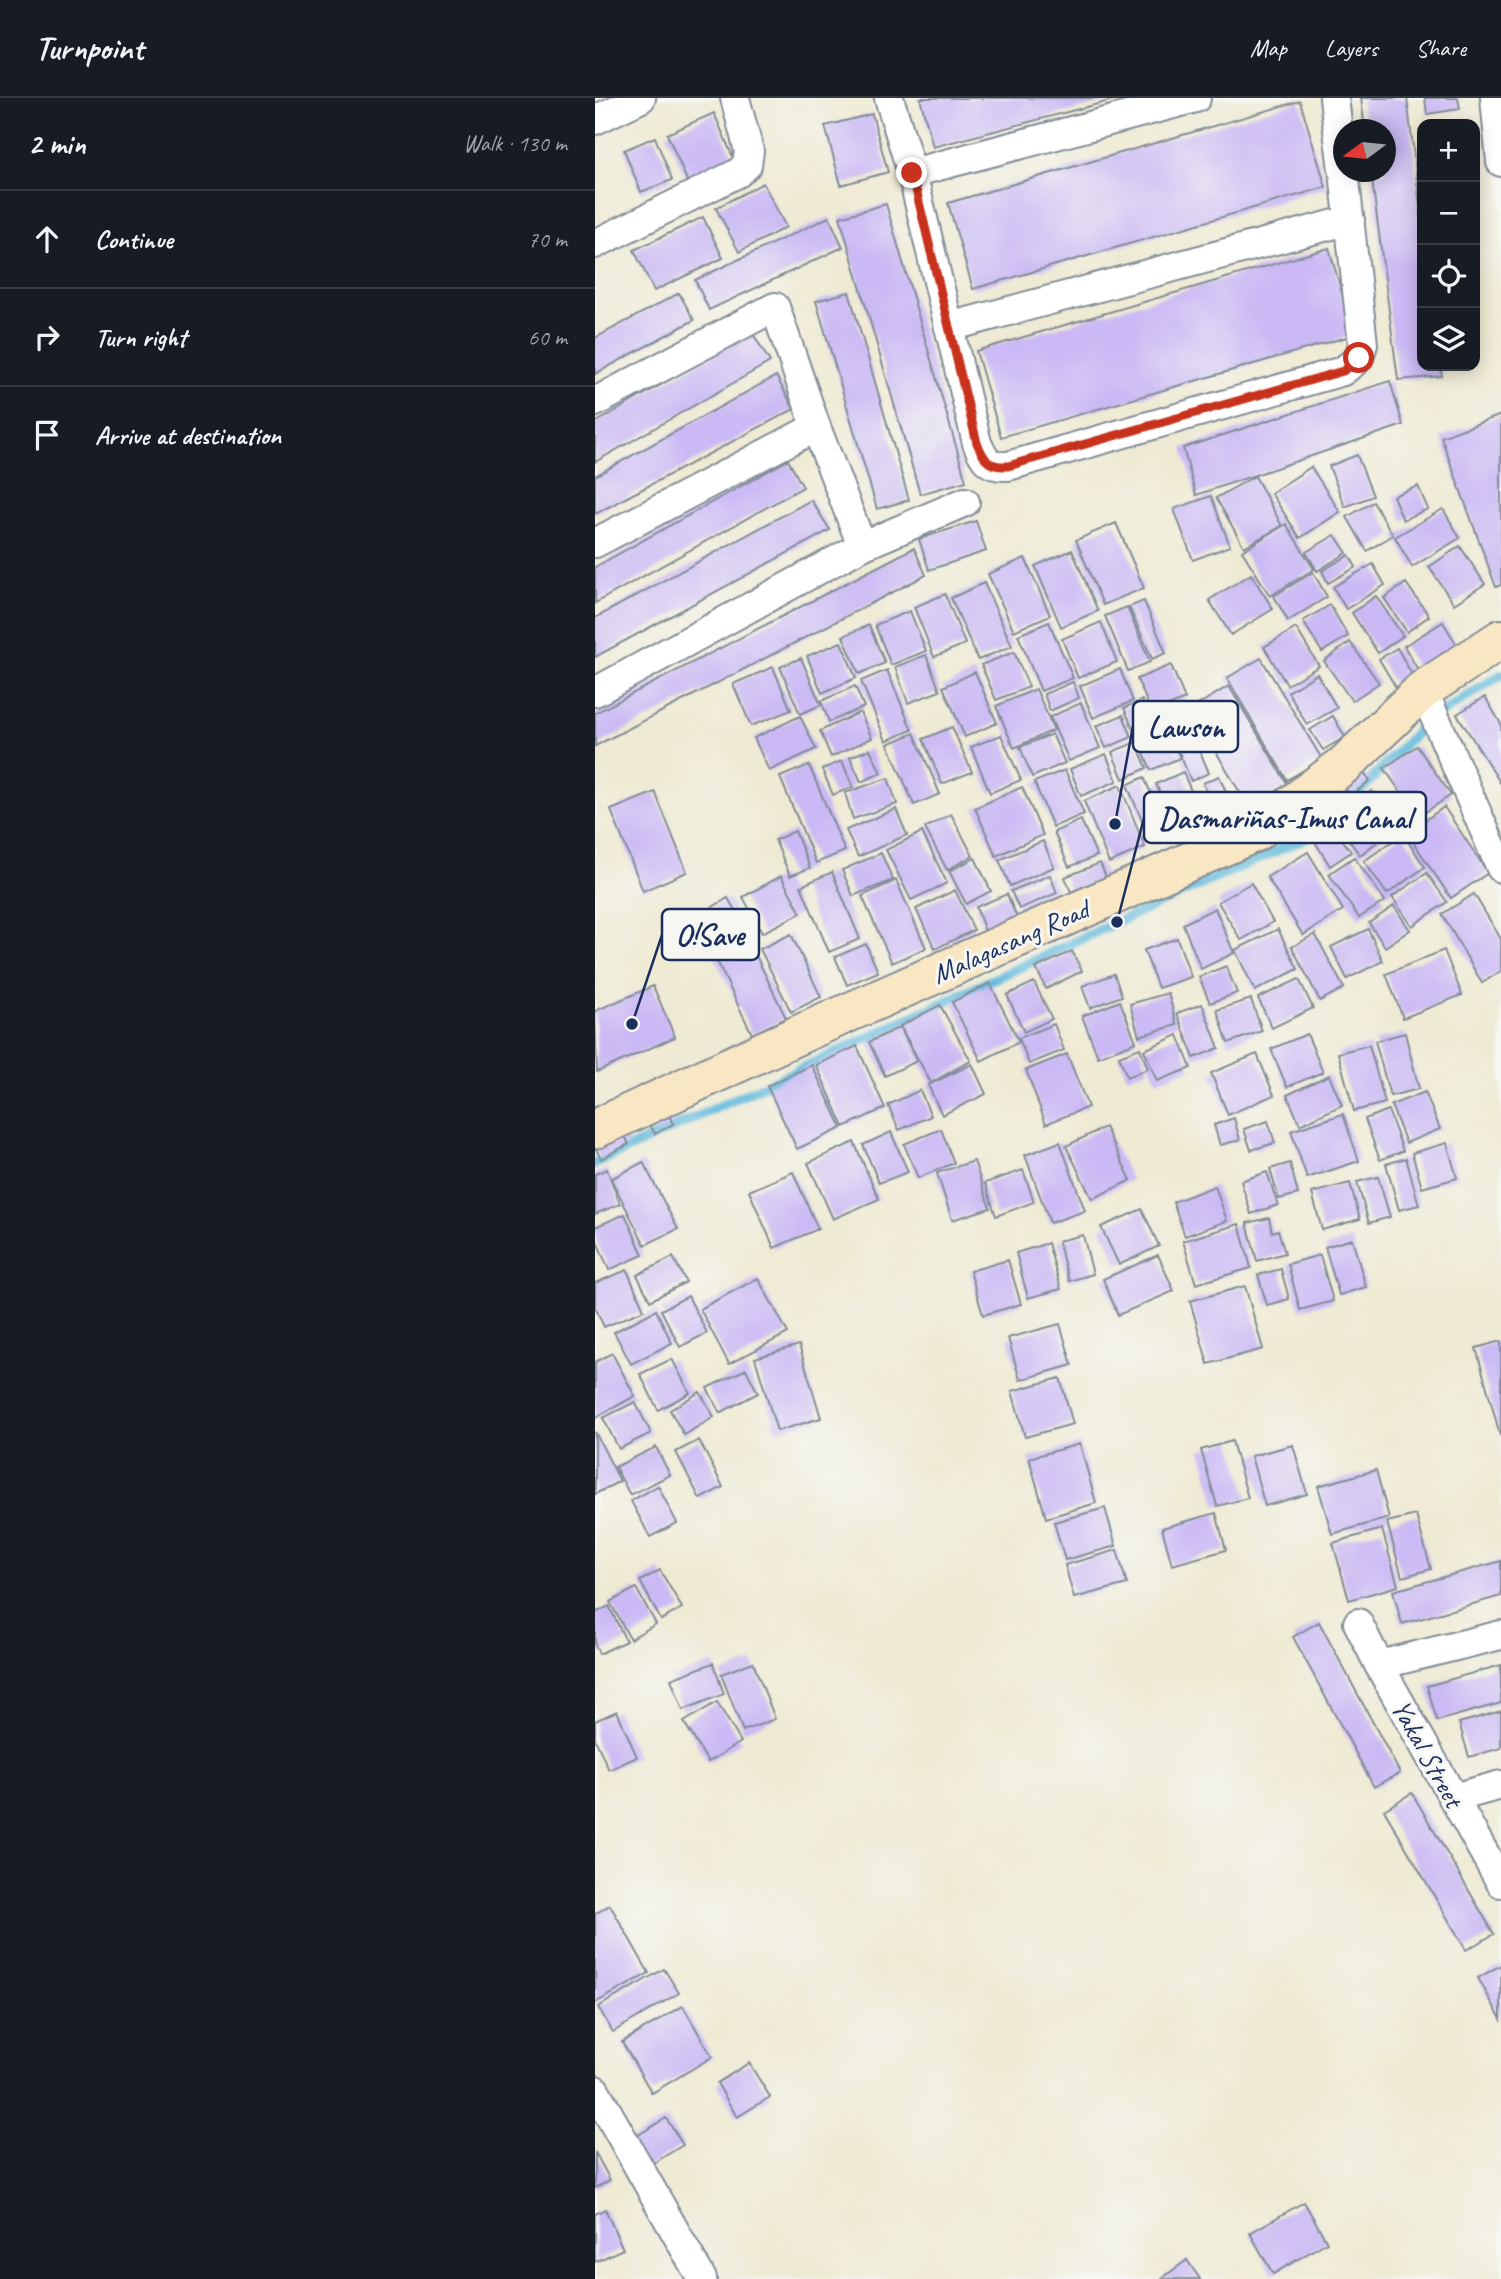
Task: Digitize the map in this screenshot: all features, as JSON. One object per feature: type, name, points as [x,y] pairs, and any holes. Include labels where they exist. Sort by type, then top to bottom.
[{"type":"main road","name":"Malagasang Road","points":[[595,1129],[1256,832],[1345,764],[1423,690],[1501,639]]},
{"type":"street","points":[[595,120],[641,98]]},
{"type":"street","points":[[595,244],[738,173],[747,165],[749,151],[735,98]]},
{"type":"street","points":[[889,98],[912,173],[977,443],[985,459],[996,466],[1008,466],[1343,371],[1359,358],[1363,344],[1345,182]]},
{"type":"street","points":[[912,173],[1196,98]]},
{"type":"street","points":[[1334,98],[1337,119]]},
{"type":"street","points":[[1495,98],[1501,162]]},
{"type":"street","points":[[949,327],[1350,220]]},
{"type":"street","points":[[595,402],[775,307],[816,427],[862,546]]},
{"type":"street","points":[[595,543],[816,427]]},
{"type":"street","points":[[595,692],[862,546],[965,502]]},
{"type":"street","points":[[1423,690],[1501,868]]},
{"type":"street","name":"Yakal Street","points":[[1358,1623],[1501,1883]]},
{"type":"street","points":[[1379,1665],[1501,1634]]},
{"type":"street","points":[[1453,1798],[1501,1785]]},
{"type":"street","points":[[595,2090],[702,2279]]},
{"type":"building","points":[[920,98],[1116,98],[1117,99],[933,147]]},
{"type":"building","points":[[1361,98],[1407,98],[1417,181],[1417,371],[1441,371],[1442,376],[1398,380],[1372,182],[1396,182],[1396,119],[1364,119]]},
{"type":"building","points":[[1425,98],[1458,98],[1460,109],[1427,114]]},
{"type":"building","points":[[1300,101],[1326,187],[973,289],[948,203]]},
{"type":"building","points":[[714,113],[735,162],[688,183],[667,134]]},
{"type":"building","points":[[872,114],[888,172],[841,185],[825,126]]},
{"type":"building","points":[[655,137],[672,180],[641,192],[624,150]]},
{"type":"building","points":[[763,183],[786,227],[739,252],[716,208]]},
{"type":"building","points":[[886,204],[966,481],[920,494],[840,217]]},
{"type":"building","points":[[703,217],[723,258],[654,291],[634,250]]},
{"type":"building","points":[[829,217],[843,247],[709,310],[695,280]]},
{"type":"building","points":[[1329,248],[1354,335],[1001,437],[976,351]]},
{"type":"building","points":[[849,292],[909,500],[877,509],[816,301]]},
{"type":"building","points":[[679,293],[694,320],[595,374],[595,338]]},
{"type":"building","points":[[752,332],[770,362],[595,462],[595,423]]},
{"type":"building","points":[[776,376],[794,409],[595,514],[595,476]]},
{"type":"building","points":[[1390,381],[1403,425],[1196,495],[1183,448]]},
{"type":"building","points":[[1501,415],[1501,585],[1496,587],[1441,437]]},
{"type":"building","points":[[1357,455],[1373,496],[1345,507],[1329,466]]},
{"type":"building","points":[[788,460],[803,487],[595,603],[595,567]]},
{"type":"building","points":[[1311,467],[1340,512],[1300,538],[1271,493]]},
{"type":"building","points":[[1255,476],[1282,526],[1244,547],[1216,498]]},
{"type":"building","points":[[1418,486],[1428,509],[1403,520],[1393,496]]},
{"type":"building","points":[[1211,496],[1230,546],[1193,560],[1174,509]]},
{"type":"building","points":[[811,500],[830,530],[595,657],[595,618]]},
{"type":"building","points":[[1373,502],[1393,535],[1367,551],[1347,517]]},
{"type":"building","points":[[1443,509],[1460,538],[1412,567],[1395,537]]},
{"type":"building","points":[[976,521],[986,551],[929,570],[919,539]]},
{"type":"building","points":[[1116,523],[1144,588],[1103,605],[1076,540]]},
{"type":"building","points":[[1286,524],[1314,569],[1270,596],[1242,551]]},
{"type":"building","points":[[1335,535],[1347,553],[1317,571],[1306,552]]},
{"type":"building","points":[[1460,546],[1485,584],[1454,604],[1429,567]]},
{"type":"building","points":[[914,548],[926,575],[595,746],[595,713]]},
{"type":"building","points":[[1072,550],[1098,611],[1061,627],[1035,566]]},
{"type":"building","points":[[1349,555],[1356,567],[1328,583],[1322,571]]},
{"type":"building","points":[[1025,558],[1050,615],[1014,631],[988,574]]},
{"type":"building","points":[[1373,564],[1385,585],[1346,609],[1333,587]]},
{"type":"building","points":[[1313,572],[1327,597],[1288,621],[1274,596]]},
{"type":"building","points":[[1251,574],[1273,609],[1231,635],[1209,600]]},
{"type":"building","points":[[984,583],[1012,646],[978,660],[951,598]]},
{"type":"building","points":[[1406,583],[1429,616],[1407,632],[1384,598]]},
{"type":"building","points":[[945,594],[965,644],[934,657],[914,607]]},
{"type":"building","points":[[1376,596],[1403,636],[1378,653],[1352,613]]},
{"type":"building","points":[[1144,601],[1166,653],[1152,659],[1129,607]]},
{"type":"building","points":[[1330,605],[1348,636],[1322,652],[1303,621]]},
{"type":"building","points":[[1127,607],[1150,662],[1128,671],[1105,616]]},
{"type":"building","points":[[910,611],[926,651],[891,665],[875,625]]},
{"type":"building","points":[[1049,622],[1073,678],[1041,691],[1018,635]]},
{"type":"building","points":[[1101,622],[1117,662],[1078,678],[1062,639]]},
{"type":"building","points":[[1443,622],[1458,647],[1418,670],[1404,646]]},
{"type":"building","points":[[869,625],[885,663],[859,674],[843,636]]},
{"type":"building","points":[[1296,628],[1319,666],[1287,685],[1264,647]]},
{"type":"building","points":[[841,642],[856,678],[822,693],[807,656]]},
{"type":"building","points":[[1350,642],[1379,683],[1352,701],[1324,661]]},
{"type":"building","points":[[1397,648],[1414,678],[1397,689],[1379,659]]},
{"type":"building","points":[[1014,652],[1029,687],[996,700],[981,665]]},
{"type":"building","points":[[926,655],[940,691],[908,703],[895,667]]},
{"type":"building","points":[[801,658],[821,705],[800,714],[780,667]]},
{"type":"building","points":[[1261,658],[1322,759],[1287,780],[1227,678]]},
{"type":"building","points":[[1171,665],[1185,699],[1152,713],[1137,679]]},
{"type":"building","points":[[773,667],[791,710],[751,726],[733,684]]},
{"type":"building","points":[[1120,669],[1133,701],[1093,718],[1080,686]]},
{"type":"building","points":[[887,670],[912,730],[886,741],[861,681]]},
{"type":"building","points":[[975,672],[997,723],[965,737],[943,687]]},
{"type":"building","points":[[1317,674],[1337,708],[1307,725],[1288,692]]},
{"type":"building","points":[[1073,682],[1079,698],[1050,711],[1044,694]]},
{"type":"building","points":[[855,686],[864,707],[829,722],[821,701]]},
{"type":"building","points":[[1229,686],[1288,785],[1249,808],[1191,709]]},
{"type":"building","points":[[1036,689],[1054,730],[1014,748],[996,706]]},
{"type":"building","points":[[1485,697],[1501,724],[1501,784],[1457,714]]},
{"type":"building","points":[[1142,700],[1152,723],[1134,731],[1124,708]]},
{"type":"building","points":[[1081,703],[1100,748],[1069,761],[1050,717]]},
{"type":"building","points":[[860,712],[872,738],[831,757],[820,731]]},
{"type":"building","points":[[1184,713],[1209,773],[1191,781],[1166,721]]},
{"type":"building","points":[[1123,715],[1132,737],[1106,748],[1096,726]]},
{"type":"building","points":[[800,716],[816,749],[769,771],[754,738]]},
{"type":"building","points":[[1333,716],[1345,737],[1323,750],[1310,730]]},
{"type":"building","points":[[1165,724],[1180,758],[1151,770],[1137,736]]},
{"type":"building","points":[[952,727],[972,772],[942,784],[923,739]]},
{"type":"building","points":[[914,733],[940,794],[914,805],[888,744]]},
{"type":"building","points":[[1052,734],[1065,763],[1032,777],[1020,747]]},
{"type":"building","points":[[1001,735],[1021,780],[990,793],[971,747]]},
{"type":"building","points":[[1136,742],[1147,768],[1123,779],[1112,752]]},
{"type":"building","points":[[1417,746],[1451,795],[1418,817],[1384,768]]},
{"type":"building","points":[[870,749],[881,773],[861,782],[850,757]]},
{"type":"building","points":[[1106,754],[1117,781],[1081,796],[1070,769]]},
{"type":"building","points":[[842,761],[853,787],[833,795],[822,769]]},
{"type":"building","points":[[809,765],[845,851],[816,863],[780,777]]},
{"type":"building","points":[[1360,769],[1370,780],[1352,796],[1342,785]]},
{"type":"building","points":[[1065,770],[1084,814],[1053,827],[1034,782]]},
{"type":"building","points":[[1183,772],[1208,831],[1181,843],[1156,784]]},
{"type":"building","points":[[1219,776],[1237,816],[1220,823],[1203,783]]},
{"type":"building","points":[[1144,777],[1167,832],[1150,839],[1127,785]]},
{"type":"building","points":[[888,778],[897,804],[853,819],[845,793]]},
{"type":"building","points":[[1120,785],[1145,847],[1109,863],[1084,801]]},
{"type":"building","points":[[1022,787],[1043,835],[996,856],[975,808]]},
{"type":"building","points":[[1372,791],[1399,825],[1360,855],[1334,820]]},
{"type":"building","points":[[655,792],[687,872],[643,891],[611,810]]},
{"type":"building","points":[[1444,807],[1488,873],[1451,898],[1407,833]]},
{"type":"building","points":[[896,809],[907,835],[858,857],[846,830]]},
{"type":"building","points":[[951,814],[973,856],[947,870],[925,828]]},
{"type":"building","points":[[1081,820],[1097,856],[1069,867],[1054,832]]},
{"type":"building","points":[[1334,828],[1351,852],[1330,866],[1315,842]]},
{"type":"building","points":[[795,831],[810,868],[790,876],[775,840]]},
{"type":"building","points":[[922,832],[947,883],[911,900],[886,850]]},
{"type":"building","points":[[1403,834],[1425,867],[1387,894],[1364,861]]},
{"type":"building","points":[[1043,841],[1054,867],[1010,886],[999,860]]},
{"type":"building","points":[[1308,852],[1343,910],[1303,935],[1267,877]]},
{"type":"building","points":[[881,853],[893,880],[853,896],[842,870]]},
{"type":"building","points":[[1354,857],[1385,901],[1359,918],[1329,874]]},
{"type":"building","points":[[975,858],[991,891],[966,904],[949,871]]},
{"type":"building","points":[[1100,863],[1106,877],[1071,892],[1065,877]]},
{"type":"building","points":[[832,872],[860,939],[829,952],[801,886]]},
{"type":"building","points":[[1427,873],[1447,902],[1412,926],[1392,897]]},
{"type":"building","points":[[1050,875],[1057,893],[1019,909],[1011,891]]},
{"type":"building","points":[[781,876],[801,913],[762,933],[743,897]]},
{"type":"building","points":[[896,880],[926,948],[892,963],[862,896]]},
{"type":"building","points":[[1251,883],[1273,922],[1241,940],[1218,902]]},
{"type":"building","points":[[955,890],[974,930],[935,949],[916,909]]},
{"type":"building","points":[[1007,894],[1017,918],[985,931],[976,907]]},
{"type":"building","points":[[1474,894],[1501,939],[1501,971],[1482,983],[1442,914]]},
{"type":"building","points":[[728,898],[745,928],[711,948],[694,918]]},
{"type":"building","points":[[1394,906],[1410,930],[1385,947],[1369,923]]},
{"type":"building","points":[[1215,908],[1234,953],[1201,969],[1183,924]]},
{"type":"building","points":[[1278,929],[1298,969],[1255,991],[1235,950]]},
{"type":"building","points":[[1368,929],[1383,961],[1347,979],[1331,947]]},
{"type":"building","points":[[791,934],[821,997],[791,1012],[760,949]]},
{"type":"building","points":[[1315,934],[1344,988],[1320,1001],[1292,947]]},
{"type":"building","points":[[746,935],[786,1018],[752,1034],[712,951]]},
{"type":"building","points":[[1177,938],[1191,977],[1158,988],[1144,950]]},
{"type":"building","points":[[866,944],[878,972],[847,985],[835,957]]},
{"type":"building","points":[[1444,950],[1462,995],[1403,1018],[1386,974]]},
{"type":"building","points":[[1072,951],[1082,971],[1046,989],[1036,968]]},
{"type":"building","points":[[1226,966],[1237,993],[1210,1003],[1199,977]]},
{"type":"building","points":[[1114,974],[1122,996],[1090,1008],[1082,986]]},
{"type":"building","points":[[1299,979],[1313,1008],[1272,1028],[1258,998]]},
{"type":"building","points":[[1034,982],[1052,1019],[1024,1032],[1007,995]]},
{"type":"building","points":[[990,983],[1019,1042],[981,1061],[952,1002]]},
{"type":"building","points":[[653,986],[675,1037],[597,1072],[595,1011]]},
{"type":"building","points":[[1168,993],[1177,1025],[1139,1036],[1130,1004]]},
{"type":"building","points":[[1251,999],[1262,1031],[1228,1043],[1217,1010]]},
{"type":"building","points":[[1120,1001],[1136,1042],[1098,1057],[1082,1016]]},
{"type":"building","points":[[1202,1004],[1219,1048],[1194,1058],[1177,1013]]},
{"type":"building","points":[[940,1005],[971,1061],[931,1083],[900,1026]]},
{"type":"building","points":[[1054,1024],[1064,1050],[1029,1064],[1019,1038]]},
{"type":"building","points":[[900,1027],[917,1061],[885,1076],[869,1042]]},
{"type":"building","points":[[1405,1033],[1419,1089],[1390,1096],[1375,1041]]},
{"type":"building","points":[[1307,1034],[1323,1072],[1287,1087],[1271,1049]]},
{"type":"building","points":[[1178,1035],[1191,1068],[1157,1081],[1144,1050]]},
{"type":"building","points":[[1369,1045],[1385,1103],[1354,1111],[1338,1053]]},
{"type":"building","points":[[857,1046],[885,1108],[844,1127],[816,1065]]},
{"type":"building","points":[[1140,1048],[1148,1069],[1127,1077],[1119,1056]]},
{"type":"building","points":[[1067,1054],[1088,1107],[1046,1124],[1026,1070]]},
{"type":"building","points":[[1257,1054],[1274,1095],[1228,1115],[1211,1073]]},
{"type":"building","points":[[972,1064],[986,1094],[942,1115],[928,1085]]},
{"type":"building","points":[[812,1065],[842,1128],[797,1149],[767,1086]]},
{"type":"building","points":[[1329,1075],[1342,1105],[1300,1125],[1287,1095]]},
{"type":"building","points":[[920,1090],[931,1116],[899,1130],[888,1105]]},
{"type":"building","points":[[1425,1092],[1440,1129],[1406,1143],[1391,1105]]},
{"type":"building","points":[[666,1109],[673,1124],[655,1134],[647,1119]]},
{"type":"building","points":[[1388,1110],[1403,1151],[1380,1160],[1365,1119]]},
{"type":"building","points":[[1343,1114],[1359,1161],[1307,1178],[1291,1131]]},
{"type":"building","points":[[1234,1118],[1240,1140],[1220,1145],[1214,1125]]},
{"type":"building","points":[[1268,1121],[1275,1143],[1251,1150],[1244,1129]]},
{"type":"building","points":[[1105,1127],[1131,1180],[1092,1199],[1066,1146]]},
{"type":"building","points":[[941,1129],[954,1163],[918,1178],[904,1144]]},
{"type":"building","points":[[622,1130],[629,1144],[601,1159],[595,1147]]},
{"type":"building","points":[[891,1132],[908,1172],[879,1183],[863,1145]]},
{"type":"building","points":[[854,1142],[879,1199],[833,1219],[808,1163]]},
{"type":"building","points":[[1060,1142],[1085,1211],[1050,1223],[1025,1155]]},
{"type":"building","points":[[1447,1143],[1457,1178],[1422,1188],[1412,1153]]},
{"type":"building","points":[[1406,1158],[1419,1205],[1399,1210],[1386,1164]]},
{"type":"building","points":[[974,1161],[990,1208],[952,1220],[937,1173]]},
{"type":"building","points":[[643,1162],[678,1229],[645,1245],[611,1179]]},
{"type":"building","points":[[1290,1163],[1298,1194],[1279,1199],[1270,1169]]},
{"type":"building","points":[[607,1169],[620,1204],[595,1214],[595,1174]]},
{"type":"building","points":[[1023,1170],[1034,1202],[996,1216],[985,1183]]},
{"type":"building","points":[[793,1172],[818,1229],[774,1248],[749,1191]]},
{"type":"building","points":[[1267,1172],[1278,1205],[1251,1214],[1241,1181]]},
{"type":"building","points":[[1378,1177],[1390,1217],[1369,1223],[1357,1182]]},
{"type":"building","points":[[1350,1183],[1360,1219],[1322,1230],[1312,1193]]},
{"type":"building","points":[[1215,1186],[1227,1221],[1185,1236],[1173,1202]]},
{"type":"building","points":[[1142,1209],[1159,1246],[1119,1265],[1101,1227]]},
{"type":"building","points":[[625,1214],[643,1255],[609,1270],[595,1237],[595,1227]]},
{"type":"building","points":[[1269,1218],[1272,1232],[1278,1230],[1285,1253],[1257,1261],[1247,1223]]},
{"type":"building","points":[[1239,1224],[1251,1268],[1196,1284],[1183,1241]]},
{"type":"building","points":[[1083,1235],[1093,1274],[1069,1281],[1058,1241]]},
{"type":"building","points":[[1352,1239],[1366,1287],[1339,1295],[1325,1247]]},
{"type":"building","points":[[1048,1243],[1061,1289],[1028,1298],[1016,1253]]},
{"type":"building","points":[[1158,1255],[1174,1291],[1118,1315],[1103,1279]]},
{"type":"building","points":[[1320,1255],[1333,1301],[1300,1310],[1288,1264]]},
{"type":"building","points":[[673,1257],[686,1282],[650,1301],[637,1275]]},
{"type":"building","points":[[1008,1260],[1021,1304],[983,1315],[970,1271]]},
{"type":"building","points":[[1281,1269],[1289,1299],[1267,1305],[1258,1275]]},
{"type":"building","points":[[627,1270],[644,1310],[604,1327],[595,1307],[595,1283]]},
{"type":"building","points":[[758,1278],[788,1333],[729,1364],[700,1309]]},
{"type":"building","points":[[1245,1286],[1263,1349],[1208,1364],[1190,1301]]},
{"type":"building","points":[[688,1296],[707,1333],[680,1347],[661,1310]]},
{"type":"building","points":[[656,1310],[672,1343],[631,1364],[614,1332]]},
{"type":"building","points":[[1060,1324],[1072,1365],[1020,1380],[1008,1338]]},
{"type":"building","points":[[1501,1341],[1501,1435],[1500,1435],[1476,1348]]},
{"type":"building","points":[[799,1345],[821,1418],[777,1431],[755,1358]]},
{"type":"building","points":[[612,1353],[635,1396],[595,1418],[595,1362]]},
{"type":"building","points":[[672,1359],[690,1393],[658,1410],[640,1374]]},
{"type":"building","points":[[746,1369],[758,1393],[720,1413],[707,1388]]},
{"type":"building","points":[[1060,1378],[1073,1424],[1025,1437],[1012,1391]]},
{"type":"building","points":[[700,1392],[714,1417],[684,1435],[670,1410]]},
{"type":"building","points":[[635,1402],[651,1433],[619,1449],[603,1418]]},
{"type":"building","points":[[595,1432],[620,1481],[595,1494]]},
{"type":"building","points":[[699,1440],[723,1487],[700,1499],[676,1452]]},
{"type":"building","points":[[1232,1441],[1248,1498],[1217,1506],[1201,1450]]},
{"type":"building","points":[[1080,1444],[1096,1503],[1046,1518],[1029,1458]]},
{"type":"building","points":[[1293,1445],[1307,1494],[1265,1506],[1251,1456]]},
{"type":"building","points":[[656,1447],[670,1475],[630,1495],[615,1467]]},
{"type":"building","points":[[1376,1470],[1389,1518],[1332,1534],[1318,1486]]},
{"type":"building","points":[[658,1486],[677,1523],[650,1537],[631,1501]]},
{"type":"building","points":[[1105,1508],[1116,1546],[1065,1560],[1054,1522]]},
{"type":"building","points":[[1216,1513],[1226,1550],[1172,1565],[1162,1528]]},
{"type":"building","points":[[1416,1515],[1431,1569],[1402,1577],[1387,1522]]},
{"type":"building","points":[[1382,1529],[1398,1586],[1349,1600],[1333,1543]]},
{"type":"building","points":[[1117,1550],[1127,1584],[1074,1598],[1065,1565]]},
{"type":"building","points":[[1501,1561],[1501,1596],[1402,1624],[1393,1591]]},
{"type":"building","points":[[660,1570],[682,1608],[661,1620],[640,1581]]},
{"type":"building","points":[[636,1588],[656,1624],[630,1639],[610,1602]]},
{"type":"building","points":[[609,1606],[626,1641],[599,1654],[595,1645],[595,1613]]},
{"type":"building","points":[[1319,1622],[1400,1773],[1374,1787],[1293,1637]]},
{"type":"building","points":[[753,1662],[775,1719],[743,1731],[721,1674]]},
{"type":"building","points":[[713,1663],[724,1694],[683,1710],[671,1679]]},
{"type":"building","points":[[1501,1665],[1501,1703],[1437,1721],[1427,1686]]},
{"type":"building","points":[[717,1702],[741,1742],[708,1762],[684,1722]]},
{"type":"building","points":[[617,1711],[637,1757],[609,1770],[595,1739],[595,1721]]},
{"type":"building","points":[[1501,1711],[1501,1748],[1469,1757],[1459,1723]]},
{"type":"building","points":[[1412,1793],[1494,1934],[1466,1950],[1384,1810]]},
{"type":"building","points":[[610,1905],[649,1973],[595,2003],[595,1914]]},
{"type":"building","points":[[1501,1965],[1501,2019],[1478,1978]]},
{"type":"building","points":[[664,1969],[679,1993],[613,2032],[598,2007]]},
{"type":"building","points":[[683,2006],[712,2057],[652,2093],[622,2042]]},
{"type":"building","points":[[749,2063],[770,2097],[737,2117],[717,2083]]},
{"type":"building","points":[[666,2118],[683,2145],[644,2169],[627,2142]]},
{"type":"building","points":[[595,2152],[610,2180],[595,2188]]},
{"type":"building","points":[[1304,2202],[1327,2242],[1273,2274],[1250,2233]]},
{"type":"building","points":[[605,2209],[623,2249],[595,2262],[595,2214]]},
{"type":"building","points":[[1187,2260],[1200,2279],[1161,2279]]},
{"type":"waterway","points":[[595,1164],[1117,922],[1323,830],[1424,724],[1501,675]]},
{"type":"place","name":"Lawson","points":[[1115,824]]},
{"type":"place","name":"Dasmariñas-Imus Canal","points":[[1117,922]]},
{"type":"place","name":"O!Save","points":[[632,1024]]},
{"type":"route","points":[[912,173],[977,443],[985,459],[996,466],[1008,466],[1343,371],[1359,358]]}]
